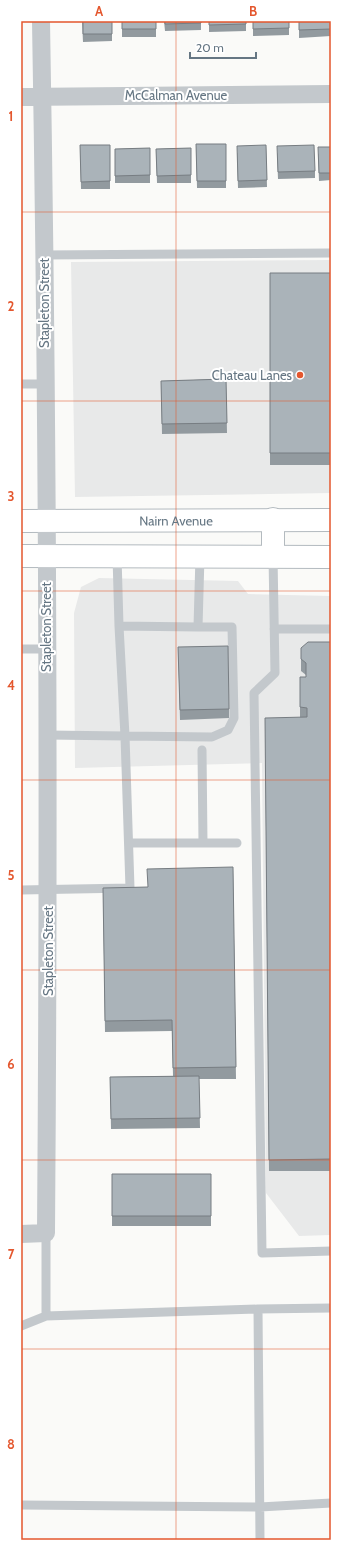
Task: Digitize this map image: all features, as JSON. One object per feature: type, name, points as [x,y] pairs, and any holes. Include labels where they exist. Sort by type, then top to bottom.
[{"type":"main road","points":[[273,519],[273,556]]},
{"type":"main road","name":"Nairn Avenue","points":[[21,521],[331,520]]},
{"type":"main road","points":[[21,556],[331,557]]},
{"type":"street","name":"Stapleton Street","points":[[41,21],[44,384],[47,521],[46,649],[48,890],[46,1233]]},
{"type":"street","name":"McCalman Avenue","points":[[21,96],[331,94]]},
{"type":"street","points":[[21,1234],[46,1233]]},
{"type":"lane","points":[[43,255],[331,253]]},
{"type":"lane","points":[[21,384],[44,384]]},
{"type":"lane","points":[[21,890],[130,888],[117,556]]},
{"type":"lane","points":[[198,627],[200,556]]},
{"type":"lane","points":[[273,556],[275,673],[254,694],[262,1253],[331,1251]]},
{"type":"lane","points":[[47,735],[212,737],[228,730],[234,718],[232,627],[119,626]]},
{"type":"lane","points":[[274,629],[331,629]]},
{"type":"lane","points":[[21,649],[46,649]]},
{"type":"lane","points":[[202,750],[203,843]]},
{"type":"lane","points":[[129,843],[237,843]]},
{"type":"lane","points":[[46,1233],[46,1316]]},
{"type":"lane","points":[[21,1326],[46,1316],[331,1308]]},
{"type":"lane","points":[[258,1309],[260,1540]]},
{"type":"lane","points":[[21,1506],[260,1507],[331,1504]]},
{"type":"shaded area","points":[[331,260],[331,493],[75,497],[71,262]]},
{"type":"shaded area","points":[[99,578],[238,581],[248,594],[331,596],[331,1235],[299,1236],[266,1193],[262,763],[75,768],[74,613],[81,587]]},
{"type":"building","points":[[83,21],[112,21],[112,34],[83,34]]},
{"type":"building","points":[[122,21],[156,21],[156,29],[122,29]]},
{"type":"building","points":[[165,21],[201,21],[201,23],[165,24]]},
{"type":"building","points":[[209,21],[246,21],[246,24],[209,25]]},
{"type":"building","points":[[253,21],[289,21],[289,28],[253,29]]},
{"type":"building","points":[[299,21],[331,21],[331,29],[299,30]]},
{"type":"building","points":[[196,144],[226,144],[226,181],[197,181]]},
{"type":"building","points":[[80,145],[110,145],[110,181],[81,182]]},
{"type":"building","points":[[266,145],[267,180],[238,181],[237,146]]},
{"type":"building","points":[[314,145],[315,171],[278,172],[277,146]]},
{"type":"building","points":[[318,147],[331,147],[331,173],[319,173]]},
{"type":"building","points":[[150,148],[150,175],[115,176],[115,149]]},
{"type":"building","points":[[191,148],[191,175],[157,176],[156,149]]},
{"type":"building","name":"Chateau Lanes","points":[[270,273],[331,273],[331,453],[270,453]]},
{"type":"building","points":[[226,379],[227,423],[162,424],[161,381]]},
{"type":"building","points":[[308,642],[331,642],[331,1159],[269,1160],[265,718],[307,717],[307,708],[300,707],[300,677],[306,677],[306,663],[301,659],[301,648]]},
{"type":"building","points":[[228,646],[229,709],[180,710],[178,647]]},
{"type":"building","points":[[233,867],[236,1067],[173,1068],[172,1020],[105,1021],[103,888],[148,887],[147,869]]},
{"type":"building","points":[[199,1076],[200,1118],[111,1119],[110,1077]]},
{"type":"building","points":[[112,1174],[211,1174],[211,1216],[112,1216]]},
{"type":"place","name":"Chateau Lanes","points":[[300,375]]}]
